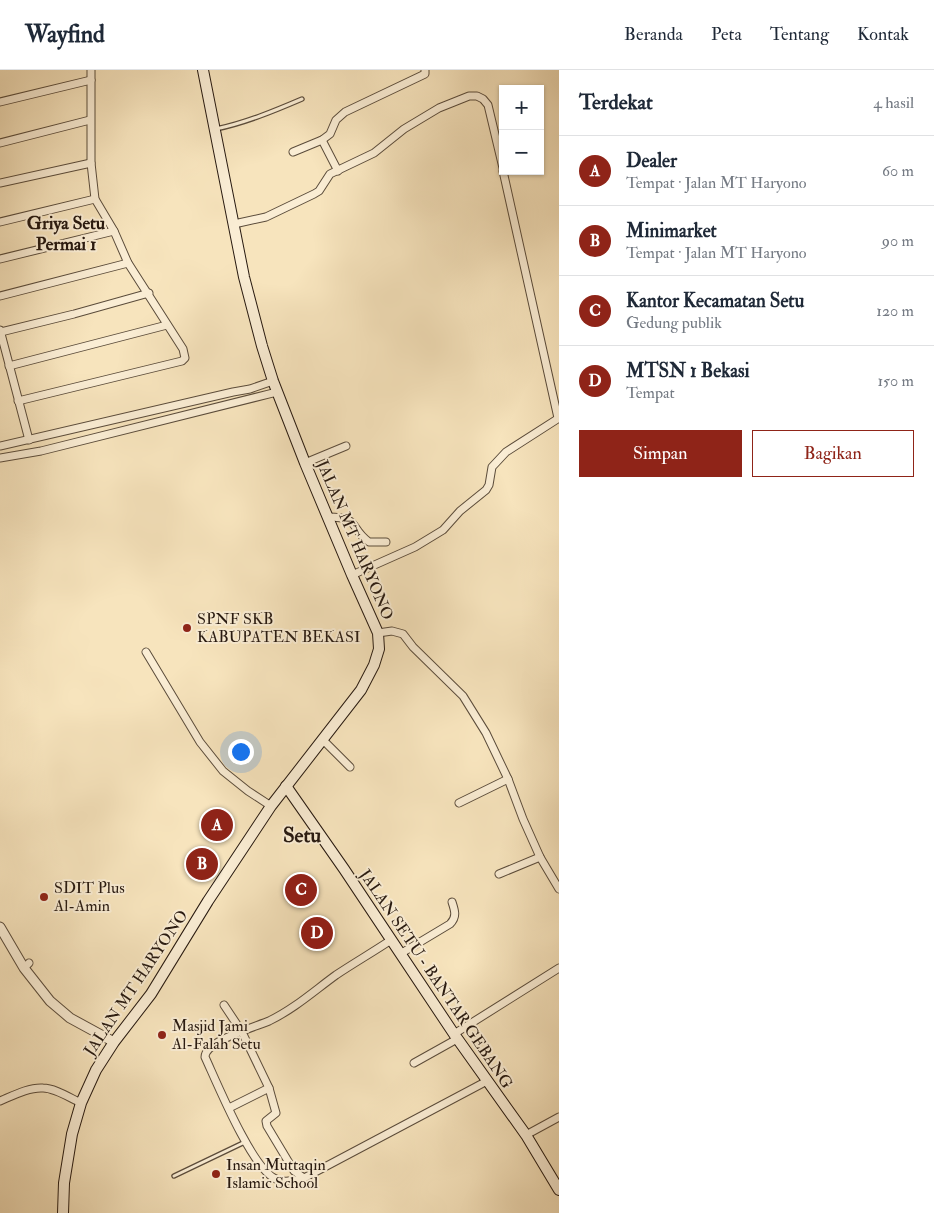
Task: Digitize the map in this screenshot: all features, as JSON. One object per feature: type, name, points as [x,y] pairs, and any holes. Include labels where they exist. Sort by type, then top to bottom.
[{"type":"main road","name":"JALAN MT HARYONO","points":[[63,1213],[64,1183],[68,1154],[81,1102],[88,1084],[114,1042],[151,994],[208,901],[271,806],[361,690],[374,665],[378,649],[378,633],[305,464],[273,381],[253,315],[203,70]]},
{"type":"main road","name":"JALAN SETU - BANTAR GEBANG","points":[[286,786],[456,1037],[526,1136],[559,1190]]},
{"type":"street","points":[[18,401],[182,361],[185,358],[183,349],[149,293],[128,263],[114,231],[95,199],[91,163],[91,70]]},
{"type":"street","points":[[293,152],[322,140],[330,134],[336,120],[345,112],[420,78],[425,74],[425,70]]},
{"type":"street","points":[[0,102],[91,80]]},
{"type":"street","points":[[234,224],[266,217],[308,198],[319,191],[330,174],[374,153],[421,118],[439,108],[469,96],[477,96],[483,99],[488,106],[499,153]]},
{"type":"street","points":[[0,143],[90,120]]},
{"type":"street","points":[[322,140],[338,171]]},
{"type":"street","points":[[0,183],[91,163]]},
{"type":"street","points":[[352,576],[415,547],[443,530],[460,511],[486,490],[489,485],[492,467],[506,452],[558,418],[504,175]]},
{"type":"street","points":[[0,222],[95,199]]},
{"type":"street","points":[[0,259],[114,231]]},
{"type":"street","points":[[0,296],[128,263]]},
{"type":"street","points":[[29,440],[0,331],[74,314],[149,293]]},
{"type":"street","points":[[9,366],[167,325]]},
{"type":"street","points":[[0,446],[250,389],[273,381]]},
{"type":"street","points":[[0,458],[41,451],[277,392]]},
{"type":"street","points":[[305,464],[346,446]]},
{"type":"street","points":[[328,516],[342,517],[351,521],[369,542],[386,542]]},
{"type":"street","points":[[378,633],[392,631],[403,634],[413,647],[463,696],[486,733],[508,779],[540,857],[559,889]]},
{"type":"street","points":[[146,652],[200,742],[223,771],[271,806]]},
{"type":"street","points":[[323,740],[350,767]]},
{"type":"street","points":[[459,803],[508,779]]},
{"type":"street","points":[[499,874],[540,857]]},
{"type":"street","points":[[400,954],[450,924],[456,912],[452,902]]},
{"type":"street","points":[[0,927],[27,966],[36,985],[60,1011],[114,1042]]},
{"type":"street","points":[[391,940],[336,975],[292,1008],[271,1020],[221,1039],[210,1047],[204,1056],[245,1141],[263,1169],[272,1178],[280,1181],[304,1178],[487,1081]]},
{"type":"street","points":[[414,1063],[559,968]]},
{"type":"street","points":[[224,1005],[242,1032],[269,1088],[276,1113],[266,1121],[267,1126],[294,1171],[304,1178]]},
{"type":"street","points":[[0,1102],[13,1096],[42,1088],[51,1089],[81,1102]]},
{"type":"street","points":[[229,1108],[269,1088]]},
{"type":"street","points":[[526,1136],[559,1117]]},
{"type":"lane","points":[[215,129],[270,112],[302,99]]},
{"type":"lane","points":[[174,1176],[245,1141]]},
{"type":"place","name":"SPNF SKB KABUPATEN BEKASI","points":[[187,628]]},
{"type":"place","name":"Dealer","points":[[217,825]]},
{"type":"place","name":"Minimarket","points":[[202,864]]},
{"type":"place","name":"Kantor Kecamatan Setu","points":[[301,890]]},
{"type":"place","name":"SDIT Plus Al-Amin","points":[[44,897]]},
{"type":"place","name":"MTSN 1 Bekasi","points":[[317,933]]},
{"type":"place","name":"Masjid Jami Al-Falah Setu","points":[[162,1035]]},
{"type":"place","name":"Insan Muttaqin Islamic School","points":[[216,1174]]},
{"type":"district","name":"Griya Setu Permai 1","points":[[66,233]]},
{"type":"district","name":"Setu","points":[[302,835]]}]
